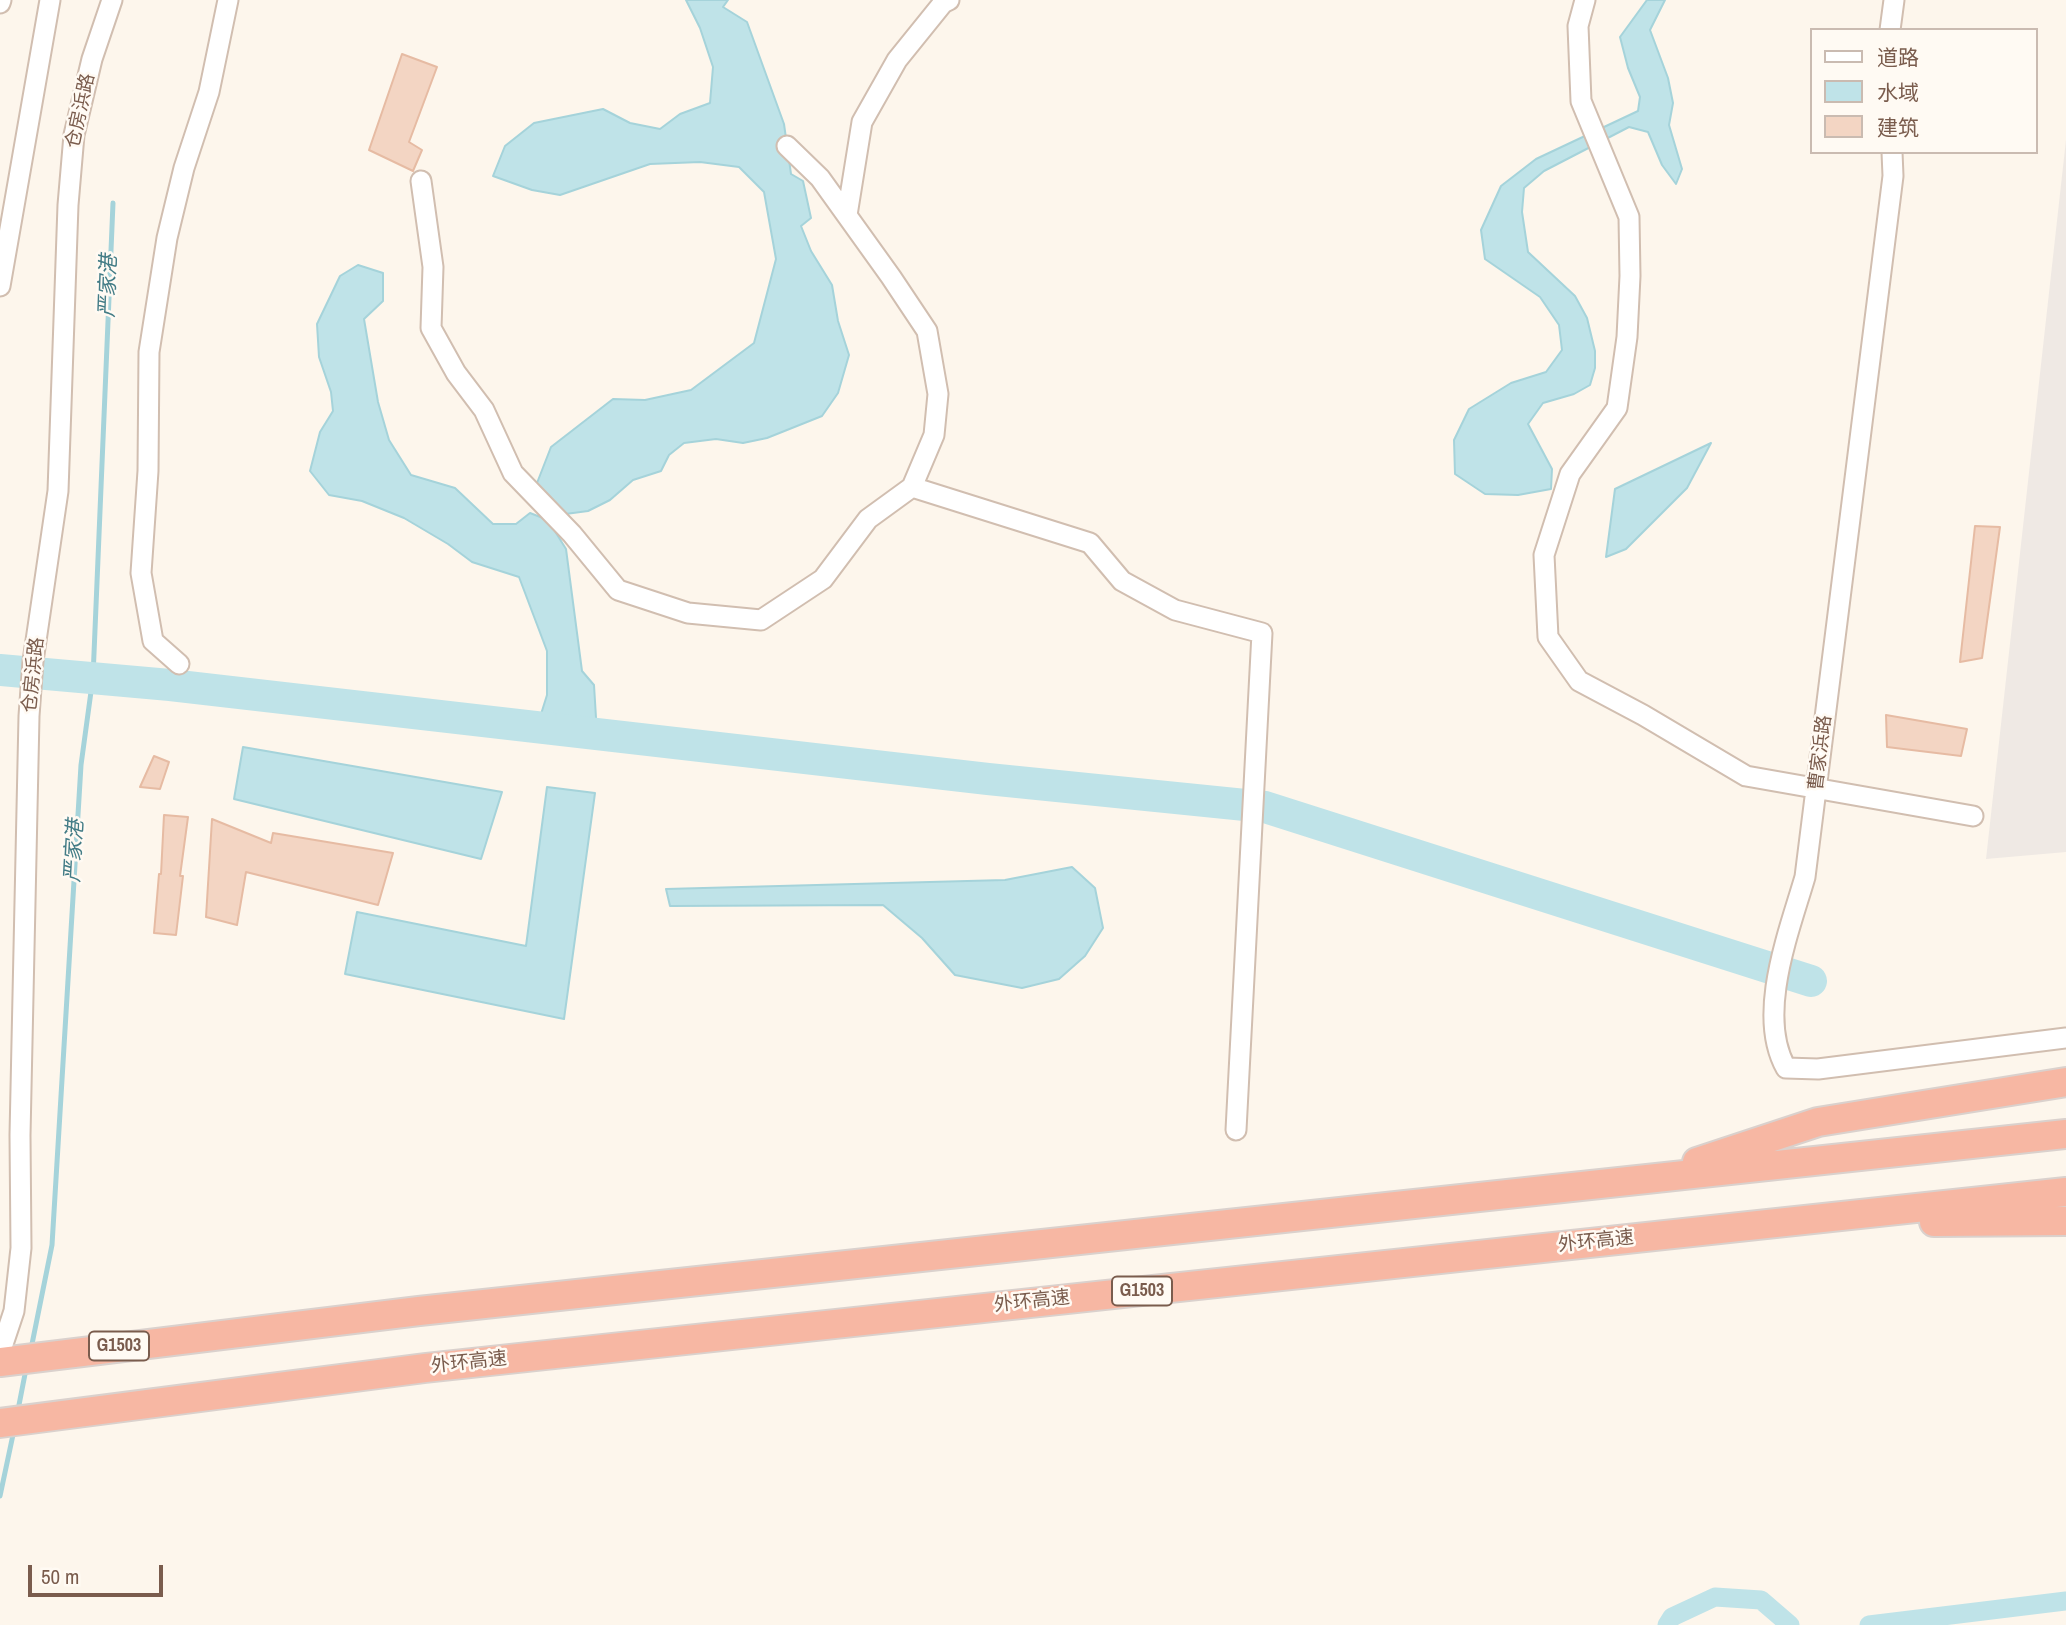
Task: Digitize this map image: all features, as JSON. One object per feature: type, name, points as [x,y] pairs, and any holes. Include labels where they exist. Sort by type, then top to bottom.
[{"type":"highway","points":[[1647,1179],[1818,1122],[2066,1082]]},
{"type":"highway","name":"G1503","points":[[0,1362],[239,1331],[2066,1134]]},
{"type":"highway","name":"外环高速","points":[[0,1423],[425,1368],[2066,1192]]},
{"type":"highway","points":[[1637,1237],[1787,1232],[1948,1221],[2066,1221]]},
{"type":"street","points":[[0,286],[50,0]]},
{"type":"street","name":"仓房浜路","points":[[0,1353],[14,1311],[21,1248],[20,1135],[29,716],[33,661],[58,491],[68,205],[74,135],[92,59],[112,0]]},
{"type":"street","points":[[179,664],[153,641],[141,573],[149,471],[149,352],[167,238],[184,168],[209,92],[228,0]]},
{"type":"street","points":[[846,215],[862,122],[897,60],[948,0]]},
{"type":"street","points":[[1585,0],[1578,26],[1581,102],[1629,217],[1627,337],[1617,408],[1570,474],[1544,555],[1548,637],[1579,681],[1746,776],[1973,816]]},
{"type":"street","points":[[1890,28],[1894,0]]},
{"type":"street","points":[[421,181],[433,267],[431,328],[456,373],[484,410],[513,473],[572,534],[618,590],[688,613],[761,620],[823,579],[868,519],[912,487],[934,435],[938,394],[927,331],[820,178],[787,146]]},
{"type":"street","name":"曹家浜路","points":[[1892,154],[1894,176],[1805,877],[1772,1006],[1780,1058],[1786,1068],[1818,1069],[2066,1038]]},
{"type":"street","points":[[912,487],[1090,543],[1122,581],[1175,610],[1262,632],[1236,1130]]},
{"type":"shaded area","points":[[2066,140],[2066,852],[1986,859]]},
{"type":"water","points":[[686,0],[728,0],[723,7],[747,22],[784,124],[791,174],[803,181],[811,218],[801,226],[811,251],[832,285],[838,321],[849,355],[838,393],[822,416],[767,438],[743,443],[716,439],[684,443],[669,455],[661,471],[633,480],[610,500],[588,511],[558,515],[537,483],[551,447],[613,399],[645,400],[691,390],[754,343],[776,259],[764,192],[739,167],[700,162],[650,164],[560,195],[532,190],[493,176],[505,146],[534,123],[603,109],[630,123],[660,129],[680,114],[710,103],[713,67],[700,28]]},
{"type":"water","points":[[1647,0],[1665,0],[1650,30],[1668,78],[1673,103],[1669,125],[1682,169],[1676,184],[1662,165],[1648,132],[1629,127],[1544,171],[1524,188],[1522,212],[1528,252],[1575,296],[1587,318],[1595,351],[1595,368],[1590,385],[1574,394],[1543,403],[1528,424],[1552,469],[1551,489],[1518,495],[1485,494],[1455,474],[1454,440],[1469,409],[1511,383],[1546,372],[1562,350],[1559,325],[1540,297],[1485,259],[1481,230],[1501,186],[1536,159],[1638,111],[1640,97],[1628,68],[1620,37]]},
{"type":"water","points":[[358,265],[383,273],[383,301],[364,319],[378,402],[389,440],[411,475],[455,488],[493,524],[516,524],[530,513],[548,520],[566,549],[582,671],[594,685],[597,734],[537,727],[547,695],[547,651],[519,577],[472,562],[404,518],[362,501],[329,495],[310,471],[320,432],[333,411],[331,392],[319,357],[317,324],[340,276]]},
{"type":"water","points":[[1711,443],[1687,488],[1626,549],[1606,557],[1615,489]]},
{"type":"water","points":[[243,747],[502,792],[481,859],[234,799]]},
{"type":"water","points":[[547,787],[595,793],[564,1019],[345,974],[357,912],[526,946]]},
{"type":"water","points":[[1072,867],[1095,888],[1103,928],[1085,956],[1059,979],[1022,988],[955,975],[922,938],[883,905],[670,906],[666,889],[1005,880]]},
{"type":"building","points":[[402,54],[437,67],[409,142],[422,150],[413,171],[369,150]]},
{"type":"building","points":[[1975,526],[2000,527],[1982,658],[1960,662]]},
{"type":"building","points":[[1886,715],[1967,729],[1961,756],[1887,747]]},
{"type":"building","points":[[154,756],[169,762],[160,789],[140,787]]},
{"type":"building","points":[[164,815],[188,817],[176,935],[154,933]]},
{"type":"building","points":[[212,819],[271,843],[273,833],[393,853],[378,905],[246,872],[237,925],[206,917]]},
{"type":"waterway","name":"严家港","points":[[31,1349],[52,1245],[81,765],[93,677],[113,203]]},
{"type":"waterway","points":[[0,670],[170,685],[988,779],[1265,807],[1811,981]]},
{"type":"waterway","name":"严家港","points":[[18,1410],[26,1369]]},
{"type":"waterway","name":"严家港","points":[[0,1496],[14,1430]]},
{"type":"waterway","points":[[1667,1625],[1672,1617],[1715,1597],[1761,1600],[1790,1625]]},
{"type":"waterway","points":[[1869,1625],[2066,1601]]}]
